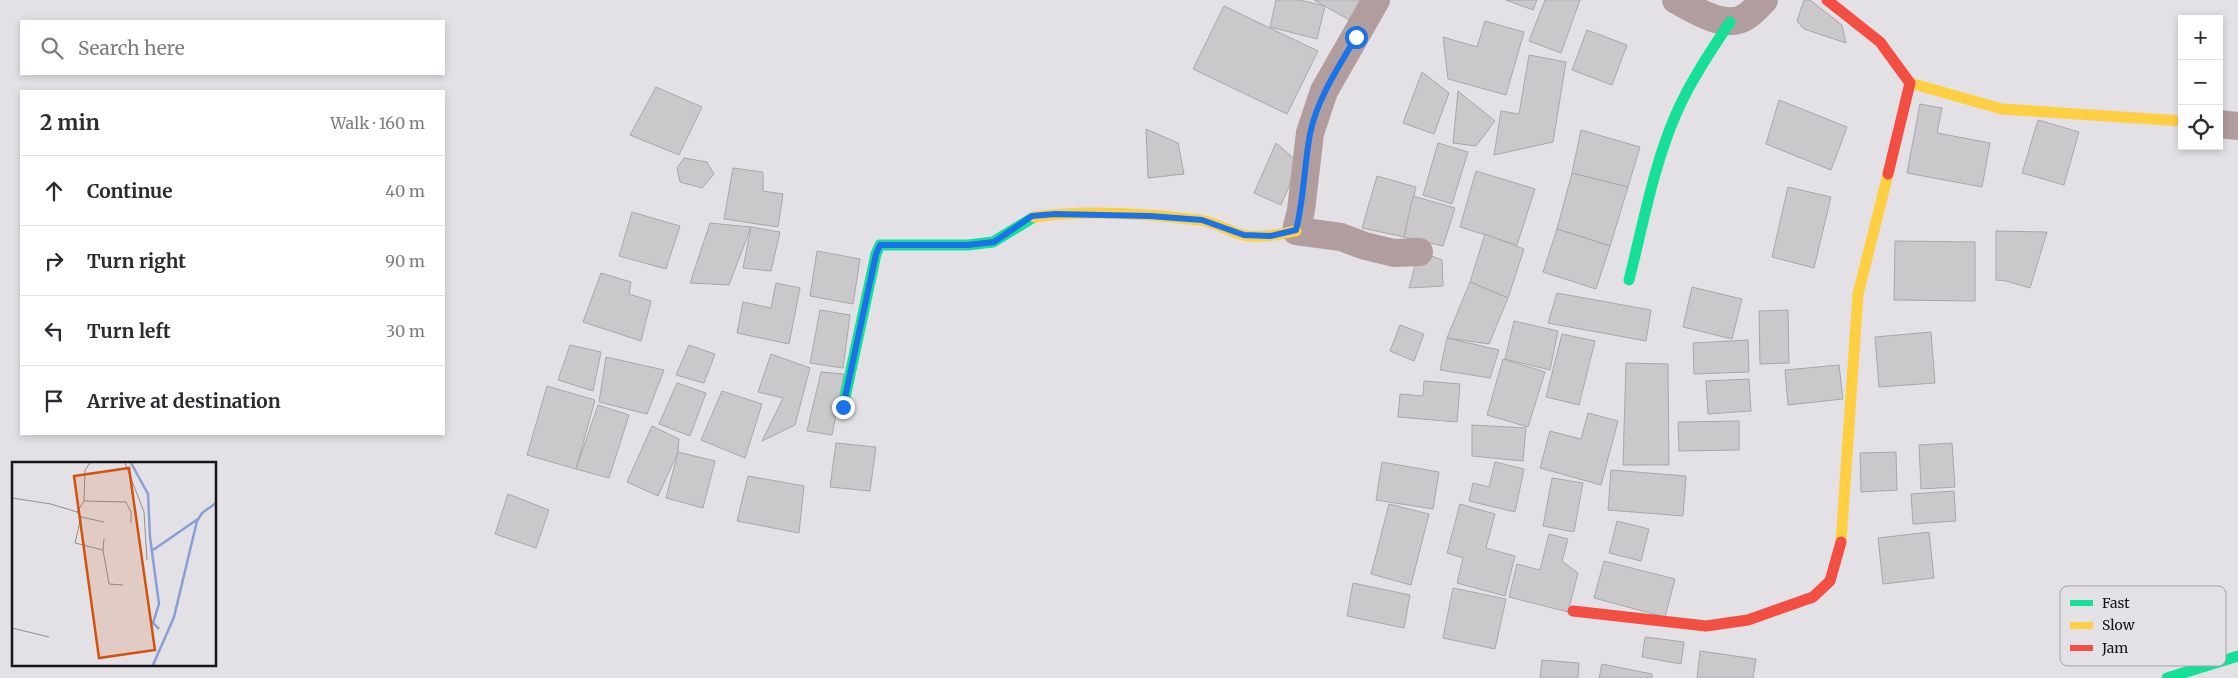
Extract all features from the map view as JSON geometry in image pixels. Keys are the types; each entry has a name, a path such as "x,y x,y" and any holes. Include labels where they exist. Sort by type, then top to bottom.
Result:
{"street":[{"path":"1296,230 1301,210 1310,133 1324,91 1376,0"},
{"path":"1676,0 1713,18 1730,22 1746,17 1764,0"},
{"path":"1827,0 1880,42 1910,83 2002,109 2178,121"},
{"path":"1629,280 1656,171 1676,115 1702,64 1730,22"},
{"path":"1573,611 1706,626 1748,620 1813,597 1830,581 1842,537 1858,294 1910,83"},
{"path":"2223,124 2238,126"},
{"path":"843,407 876,254 880,245 968,245 994,242 1032,216 1055,214 1150,216 1202,220 1244,235 1270,236 1296,230 1341,237 1365,246 1394,252 1419,252"},
{"path":"2226,660 2238,656"},
{"path":"2167,678 2206,666"}],"building":[{"path":"1276,0 1300,0 1325,6 1317,39 1270,27"},
{"path":"1314,0 1362,0 1351,21"},
{"path":"1506,0 1537,0 1533,10"},
{"path":"1545,0 1580,0 1561,53 1529,41"},
{"path":"1804,0 1810,0 1842,25 1846,43 1804,29 1797,21"},
{"path":"1224,6 1318,51 1287,114 1193,69"},
{"path":"1485,21 1524,32 1506,95 1448,79 1443,37 1477,47"},
{"path":"1587,30 1627,45 1612,85 1572,70"},
{"path":"1529,55 1566,62 1553,142 1494,155 1501,111 1519,114"},
{"path":"1422,72 1449,93 1434,134 1403,123"},
{"path":"656,87 702,107 679,155 630,135"},
{"path":"1458,91 1495,121 1476,146 1453,143"},
{"path":"1779,100 1847,127 1831,170 1766,144"},
{"path":"1920,104 1942,108 1937,133 1990,143 1982,187 1907,173"},
{"path":"2038,120 2079,132 2064,185 2022,173"},
{"path":"1146,129 1178,143 1184,174 1148,178"},
{"path":"1581,130 1640,147 1628,187 1572,173"},
{"path":"1276,143 1299,163 1281,205 1254,193"},
{"path":"1438,143 1468,152 1452,204 1423,195"},
{"path":"684,158 707,162 714,174 702,188 680,182 677,168"},
{"path":"733,168 763,172 763,191 783,194 778,227 724,219"},
{"path":"1476,171 1535,189 1517,245 1460,227"},
{"path":"1572,173 1628,187 1610,246 1557,229"},
{"path":"1377,176 1416,187 1404,237 1362,228"},
{"path":"1788,187 1831,197 1814,268 1772,257"},
{"path":"1413,196 1455,208 1443,246 1404,237"},
{"path":"632,212 680,226 666,269 619,256"},
{"path":"710,223 751,227 729,285 690,283"},
{"path":"751,227 780,232 771,271 743,268"},
{"path":"1557,229 1610,246 1596,289 1543,272"},
{"path":"1996,231 2047,232 2030,288 1996,280"},
{"path":"1485,234 1524,249 1508,298 1470,282"},
{"path":"1895,241 1975,242 1975,301 1894,300"},
{"path":"817,251 860,259 853,304 810,296"},
{"path":"1432,256 1442,260 1443,286 1409,288 1417,258"},
{"path":"601,273 631,282 629,294 651,301 641,341 583,322"},
{"path":"1470,282 1508,298 1489,344 1447,338"},
{"path":"776,283 800,288 789,344 737,333 743,302 771,308"},
{"path":"1692,287 1742,299 1732,339 1683,327"},
{"path":"1557,293 1651,310 1646,341 1548,323"},
{"path":"820,310 850,315 843,368 810,363"},
{"path":"1788,310 1789,363 1760,364 1759,311"},
{"path":"1514,321 1558,331 1550,370 1505,359"},
{"path":"1400,325 1424,334 1414,361 1390,351"},
{"path":"1931,332 1935,383 1879,387 1875,337"},
{"path":"1562,334 1595,341 1579,405 1546,397"},
{"path":"1447,338 1499,350 1490,378 1440,370"},
{"path":"1748,340 1749,372 1694,374 1693,343"},
{"path":"570,345 601,352 593,391 558,380"},
{"path":"689,345 715,354 704,383 676,375"},
{"path":"771,354 810,368 795,425 762,441 783,398 758,392"},
{"path":"606,357 664,370 647,414 599,402"},
{"path":"1503,359 1545,372 1528,427 1487,415"},
{"path":"1626,363 1668,364 1669,465 1623,465"},
{"path":"1839,365 1843,399 1788,405 1785,370"},
{"path":"821,372 844,374 832,435 807,431"},
{"path":"1749,379 1751,411 1708,414 1706,381"},
{"path":"1424,381 1460,384 1457,422 1398,417 1400,394 1423,396"},
{"path":"677,383 706,393 690,436 659,424"},
{"path":"547,386 595,400 576,469 527,455"},
{"path":"722,391 762,404 745,458 701,440"},
{"path":"598,405 629,415 609,478 576,469"},
{"path":"1588,413 1618,421 1601,485 1540,468 1550,431 1581,439"},
{"path":"1739,421 1739,450 1679,451 1678,422"},
{"path":"1472,425 1526,428 1523,461 1472,456"},
{"path":"652,426 679,439 678,452 658,496 627,482"},
{"path":"836,443 876,447 870,491 830,487"},
{"path":"1952,443 1955,487 1921,489 1919,445"},
{"path":"678,452 715,461 703,508 666,498"},
{"path":"1896,452 1897,490 1861,492 1860,453"},
{"path":"1382,462 1439,472 1433,509 1376,500"},
{"path":"1495,462 1524,469 1515,512 1469,501 1473,483 1489,487"},
{"path":"1611,470 1686,476 1683,516 1608,510"},
{"path":"748,476 804,486 799,533 737,521"},
{"path":"1552,478 1583,483 1574,532 1543,526"},
{"path":"1954,491 1956,521 1913,524 1911,494"},
{"path":"508,494 549,510 536,548 495,534"},
{"path":"1389,504 1429,514 1411,585 1371,574"},
{"path":"1460,504 1495,514 1486,548 1515,556 1505,596 1457,583 1463,558 1447,553"},
{"path":"1617,521 1649,529 1641,561 1609,553"},
{"path":"1929,532 1934,578 1883,584 1878,538"},
{"path":"1549,534 1568,539 1562,561 1578,573 1568,612 1509,597 1517,564 1540,570"},
{"path":"1604,561 1675,579 1665,617 1594,598"},
{"path":"1353,583 1410,595 1404,628 1347,616"},
{"path":"1453,588 1506,599 1495,649 1443,638"},
{"path":"1645,637 1684,642 1681,664 1642,657"},
{"path":"1700,651 1756,659 1753,678 1697,678"},
{"path":"1542,660 1579,663 1578,678 1540,678"},
{"path":"1602,664 1652,674 1652,678 1599,678"}],"traffic: fast":[{"path":"1629,280 1655,175 1668,134 1688,90 1730,22"},
{"path":"843,407 876,254 880,245 968,245 993,242 1034,217"},
{"path":"2226,660 2238,656"},
{"path":"2167,678 2206,666"}],"traffic: slow":[{"path":"1910,83 2002,109 2178,121"},
{"path":"1841,542 1858,294 1888,174"},
{"path":"1034,217 1095,213 1138,215 1205,221 1249,236 1270,236 1296,231"}],"traffic: jam":[{"path":"1827,0 1880,42 1910,83 1888,174"},
{"path":"1573,611 1706,626 1748,620 1813,597 1830,581 1841,542"}],"route":[{"path":"843,407 876,254 880,245 968,245 994,242 1032,216 1055,214 1150,216 1202,220 1244,235 1270,236 1296,230 1301,210 1310,133 1324,91 1356,37"}]}
